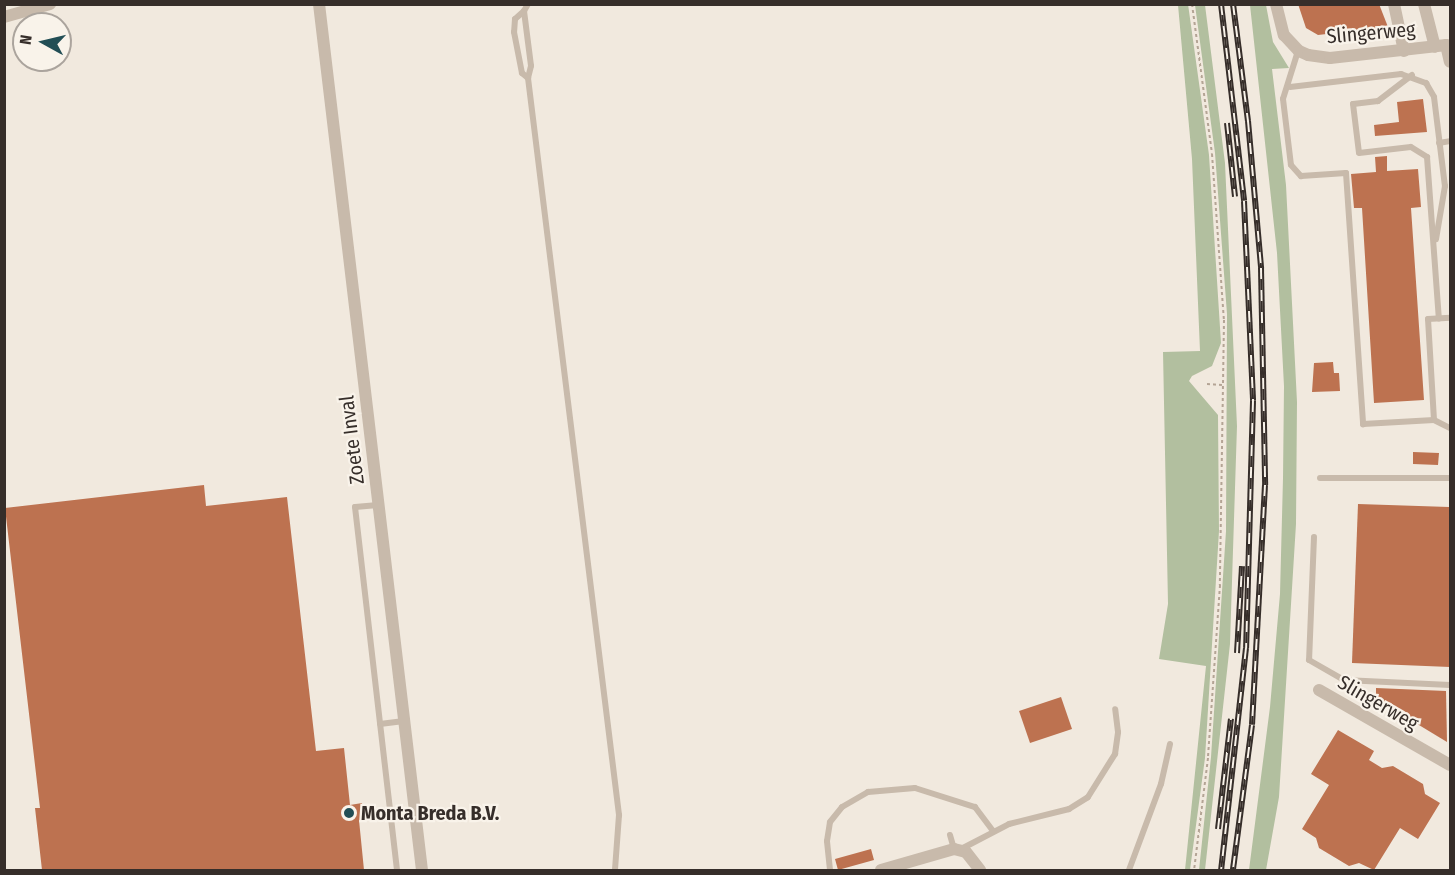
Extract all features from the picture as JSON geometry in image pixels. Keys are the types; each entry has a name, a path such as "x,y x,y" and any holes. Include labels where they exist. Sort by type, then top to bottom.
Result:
{"street":[{"path":"4,17 50,4"},
{"name":"Zoete Inval","path":"320,4 422,870"},
{"name":"Slingerweg","path":"1276,4 1284,35 1299,51 1330,58 1444,45"},
{"path":"1394,4 1404,51"},
{"path":"1424,4 1450,62"},
{"name":"Slingerweg","path":"1319,690 1450,765"},
{"path":"881,870 957,849 980,870"}],"lane":[{"path":"528,4 515,19 514,32 522,73 528,78"},
{"path":"524,11 531,66 528,78 619,814 615,870"},
{"path":"1299,51 1290,87 1283,103 1292,168 1305,176 1346,173 1363,424 1434,420 1450,428"},
{"path":"1290,87 1412,75 1422,79 1432,92 1445,186 1435,249"},
{"path":"1412,75 1378,100 1353,104 1359,153 1411,147 1423,152 1429,163 1439,319"},
{"path":"1440,143 1450,141"},
{"path":"1434,420 1428,319 1450,318"},
{"path":"1320,478 1450,478"},
{"path":"379,505 355,507 397,870"},
{"path":"1314,537 1309,660 1344,680 1450,685"},
{"path":"950,836 957,849 993,831 1027,818 1069,809 1088,797 1115,754 1118,732 1115,709"},
{"path":"380,724 404,722"},
{"path":"1129,870 1161,784 1170,744"},
{"path":"830,870 827,830 834,814 853,798 877,790 915,788 975,807 993,831"}],"path":[{"path":"1192,4 1217,205 1224,303 1222,384 1224,481 1220,585 1208,758 1194,870"},
{"path":"1207,384 1222,384"}],"green space":[{"path":"1188,4 1209,155 1221,343 1212,366 1192,376 1189,381 1218,415 1219,531 1205,758 1190,870 1185,870 1206,666 1159,659 1168,604 1163,352 1200,351 1192,159 1178,5"},
{"path":"1195,5 1205,5 1225,163 1237,426 1230,644 1205,870 1199,870 1211,757 1226,531 1227,314 1215,153"},
{"path":"1250,5 1266,5 1273,42 1289,68 1272,69 1286,185 1297,402 1296,524 1279,797 1266,870 1249,870 1270,707 1280,594 1283,478 1284,386 1277,253"}],"building":[{"path":"1298,4 1379,4 1388,27 1318,35 1306,28"},
{"path":"1423,99 1427,132 1375,136 1374,125 1399,122 1397,102"},
{"path":"1387,156 1387,171 1418,169 1421,207 1411,208 1424,400 1374,403 1362,208 1354,208 1351,174 1376,172 1375,157"},
{"path":"1333,362 1334,373 1339,373 1340,391 1312,392 1314,363"},
{"path":"1413,452 1439,453 1438,465 1413,464"},
{"path":"204,485 206,506 287,497 316,751 344,748 350,805 362,803 364,820 359,820 364,870 42,870 35,808 40,808 5,508"},
{"path":"1358,504 1449,507 1450,667 1352,663"},
{"path":"1376,688 1446,691 1447,742 1376,699"},
{"path":"1061,697 1072,729 1030,743 1019,711"},
{"path":"1338,730 1374,751 1369,760 1382,768 1393,766 1423,784 1425,794 1440,803 1418,839 1400,828 1374,870 1359,863 1349,866 1319,848 1316,838 1302,829 1329,785 1311,774"},
{"path":"871,849 874,860 838,870 835,859"}],"railway":[{"path":"1221,4 1244,201 1253,401 1246,648 1221,870"},
{"path":"1233,4 1248,121 1261,268 1265,485 1252,725 1233,870"},
{"path":"1227,123 1235,197"},
{"path":"1237,653 1242,566"},
{"path":"1218,829 1231,719"}],"place":[{"name":"Monta Breda B.V.","path":"349,813"}]}
